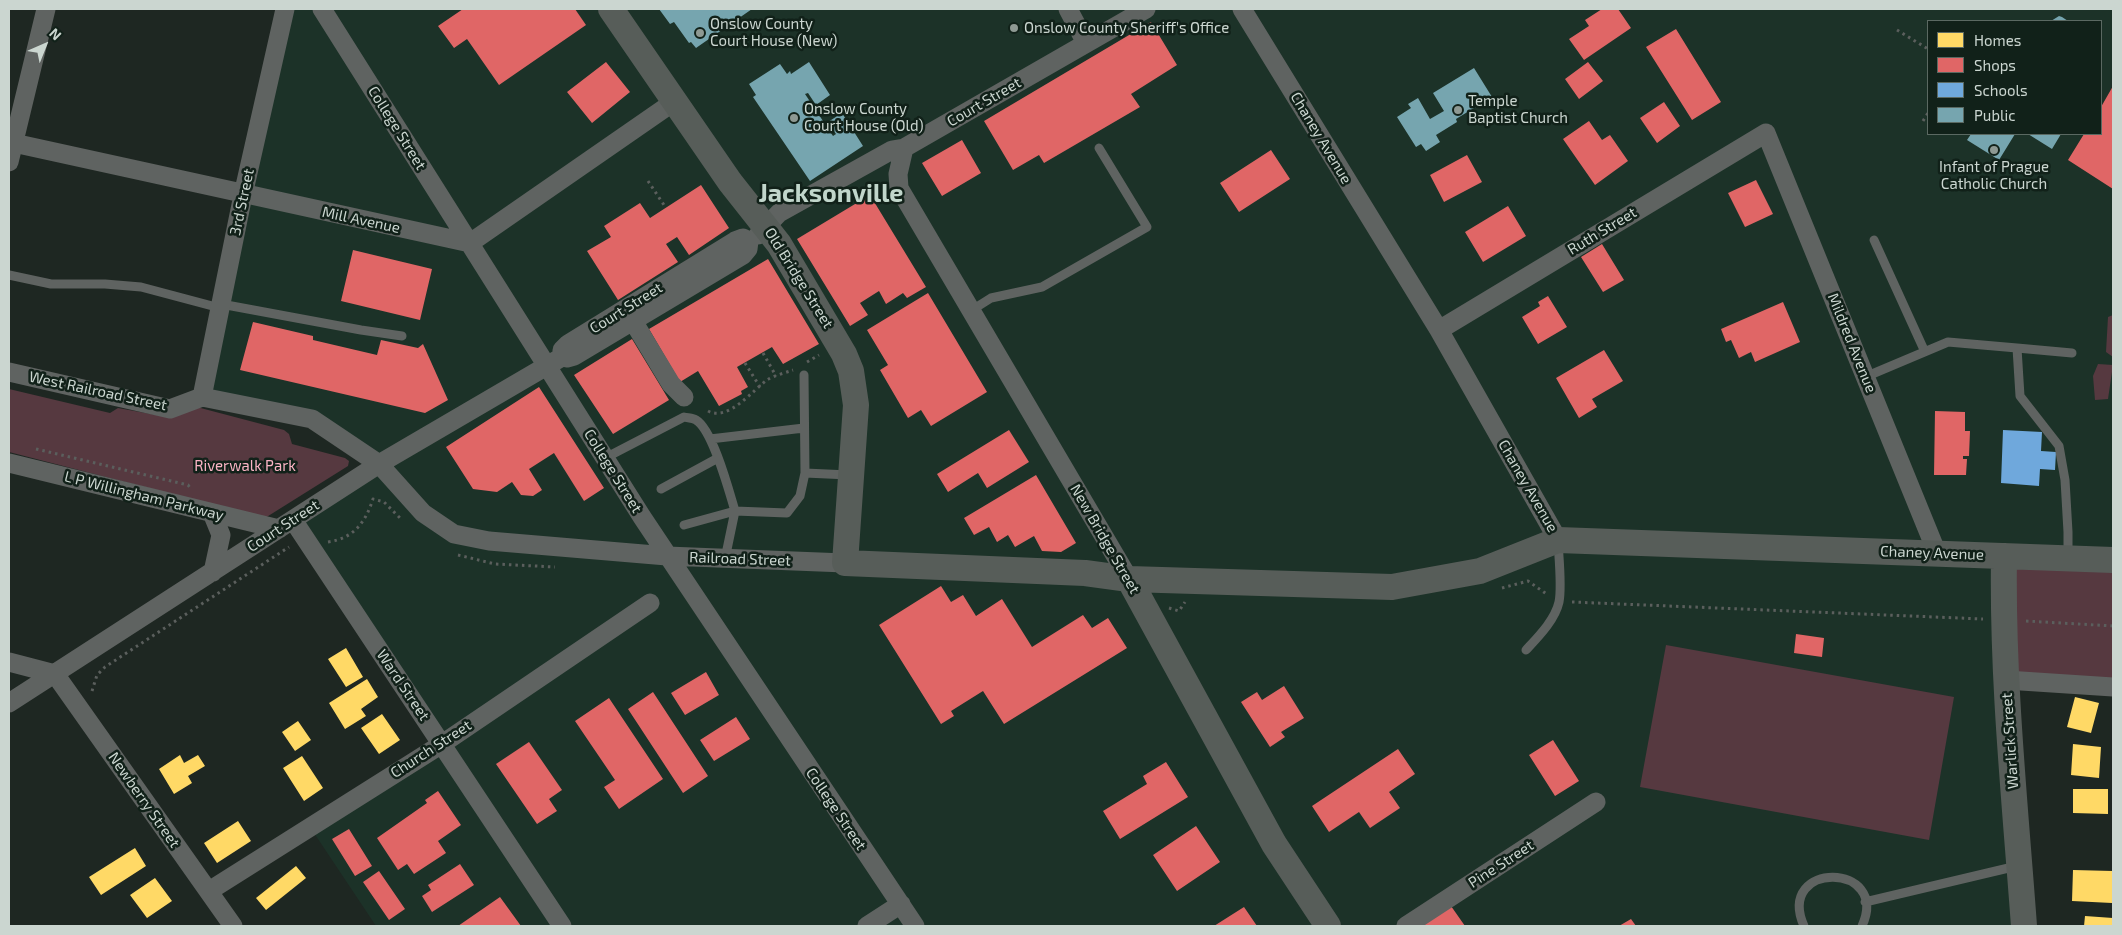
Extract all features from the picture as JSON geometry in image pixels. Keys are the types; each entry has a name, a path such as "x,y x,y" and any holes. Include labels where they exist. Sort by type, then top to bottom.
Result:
{"main road":[{"name":"Old Bridge Street","path":"611,9 730,182 758,234 834,335 851,371 856,405 845,563"},
{"name":"Railroad Street","path":"845,563 1084,573 1129,579 1392,587 1480,571 1558,540"},
{"name":"Chaney Avenue","path":"1558,540 2113,560"},
{"name":"Warlick Street","path":"2004,556 2003,620 2006,680 2024,926"},
{"name":"New Bridge Street","path":"1129,579 1274,844 1328,926"}],"street":[{"path":"10,149 46,9"},
{"name":"3rd Street","path":"202,397 243,195 285,9"},
{"name":"College Street","path":"322,9 470,243 554,361 605,458 668,556 914,926"},
{"path":"1068,9 1086,42"},
{"name":"Court Street","path":"9,703 379,464 554,361 565,347 621,322 711,265 738,240 758,234 779,213 892,150 904,148 1146,9"},
{"name":"Chaney Avenue","path":"1242,9 1439,330 1558,540"},
{"path":"470,243 675,101"},
{"name":"Ruth Street","path":"1439,330 1766,133"},
{"name":"Mildred Avenue","path":"1766,133 1937,553"},
{"name":"New Bridge Street","path":"904,148 898,174 900,188 1129,579"},
{"name":"Mill Avenue","path":"10,149 243,195 470,243"},
{"path":"621,322 671,384 684,397"},
{"name":"West Railroad Street","path":"9,372 170,409 202,397"},
{"path":"202,397 312,418 379,464"},
{"name":"L P Willingham Parkway","path":"9,463 212,513 286,525"},
{"name":"Railroad Street","path":"379,464 423,513 454,534 489,541 668,556 845,563"},
{"path":"212,513 221,536 213,572"},
{"name":"Ward Street","path":"286,525 442,744 562,926"},
{"name":"Church Street","path":"209,891 442,744 650,603"},
{"path":"9,662 55,674"},
{"name":"Newberry Street","path":"55,674 233,926"},
{"path":"2006,680 2113,687"},
{"name":"Pine Street","path":"1406,926 1596,802"},
{"path":"867,926 900,904"}],"lane":[{"path":"972,310 991,298 1042,287 1147,227 1099,148"},
{"path":"1874,240 1925,352"},
{"path":"9,275 51,284 105,284 141,288 220,306 402,336"},
{"path":"1865,377 1948,342 2072,353"},
{"path":"2017,348 2020,396 2059,446 2065,480 2068,559"},
{"path":"684,525 735,511 787,513 800,496 805,473 804,375"},
{"path":"605,458 684,417 697,420 710,438 735,511 725,559"},
{"path":"710,438 804,428"},
{"path":"661,489 718,458"},
{"path":"805,473 852,476"},
{"path":"1526,650 1540,636 1552,618 1559,602 1558,540"},
{"path":"1865,902 2019,866"},
{"path":"1804,926 1800,917 1802,896 1816,880 1827,876 1837,876 1848,880 1863,895 1866,916 1862,926"}],"path":[{"path":"1897,30 1927,49"},
{"path":"1923,121 1927,115"},
{"path":"648,181 664,205"},
{"path":"684,397 712,413 720,414 744,400 769,379 793,370 827,350"},
{"path":"763,352 776,376"},
{"path":"745,362 760,387"},
{"path":"376,500 378,494"},
{"path":"92,691 97,675 105,667 291,546"},
{"path":"1559,602 2113,626"}],"shaded area":[{"path":"285,9 2113,9 2113,560 2005,556 2024,926 376,926 310,827 441,743 293,520 379,464 312,419 202,397"}],"green space":[{"path":"2113,315 2113,357 2106,352 2108,317"},
{"path":"2098,364 2113,365 2108,399 2095,400 2093,376"},
{"name":"Riverwalk Park","path":"9,389 110,413 118,408 162,416 193,406 284,430 289,434 292,444 345,458 349,461 348,466 265,518 9,452"},
{"path":"2004,556 2113,560 2113,687 2006,680"},
{"path":"1666,645 1954,697 1929,840 1640,787"}],"building: Homes":[{"path":"346,648 363,677 346,687 328,659"},
{"path":"367,679 378,697 361,709 366,716 345,729 329,703"},
{"path":"2075,697 2099,703 2091,733 2067,727"},
{"path":"382,714 400,740 379,754 361,728"},
{"path":"298,721 311,740 295,751 282,732"},
{"path":"2073,744 2101,747 2099,778 2071,775"},
{"path":"180,755 184,763 198,755 205,766 188,776 192,783 174,794 159,769"},
{"path":"302,756 323,788 304,801 283,768"},
{"path":"2073,789 2108,789 2108,814 2073,813"},
{"path":"238,821 251,841 217,863 204,843"},
{"path":"135,848 146,866 101,895 89,877"},
{"path":"296,866 306,878 266,910 256,898"},
{"path":"2073,870 2113,871 2112,903 2072,901"},
{"path":"155,878 172,901 147,918 130,895"},
{"path":"2085,916 2113,918 2113,926 2084,926"}],"building: Shops":[{"path":"463,9 575,9 586,25 499,85 467,39 454,48 438,26"},
{"path":"1602,9 1618,9 1631,28 1584,60 1569,39 1589,26 1585,20"},
{"path":"1151,22 1177,65 1131,94 1140,107 1044,163 1039,155 1013,170 984,121"},
{"path":"1676,29 1721,102 1692,120 1646,47"},
{"path":"606,62 630,92 592,123 567,92"},
{"path":"1588,62 1603,81 1579,99 1565,79"},
{"path":"2113,86 2113,189 2068,160 2083,135 2102,135 2102,105"},
{"path":"1664,102 1680,126 1657,143 1640,118"},
{"path":"1589,121 1602,140 1610,135 1628,161 1595,185 1563,139"},
{"path":"962,140 981,173 942,196 922,163"},
{"path":"1271,150 1290,179 1239,212 1220,183"},
{"path":"1467,155 1482,182 1444,202 1430,175"},
{"path":"1756,180 1773,214 1745,227 1728,193"},
{"path":"701,185 729,228 689,255 677,237 666,244 678,262 618,300 587,251 611,237 604,226 640,203 650,218"},
{"path":"870,195 926,287 907,298 903,293 886,304 879,291 860,303 868,315 850,326 797,239"},
{"path":"1508,206 1526,236 1483,262 1465,232"},
{"path":"1602,244 1624,280 1603,292 1581,257"},
{"path":"353,250 432,269 420,320 341,301"},
{"path":"768,259 819,344 783,364 772,347 737,367 748,387 741,391 742,394 719,406 698,371 680,382 649,329"},
{"path":"928,293 987,392 931,426 921,410 908,418 880,370 888,365 867,330"},
{"path":"1548,296 1567,327 1538,344 1522,317 1540,306 1538,302"},
{"path":"1783,302 1800,342 1755,362 1751,352 1739,358 1731,340 1726,342 1721,329"},
{"path":"253,322 313,336 313,340 377,355 381,340 418,348 423,344 448,400 425,413 240,370"},
{"path":"632,339 669,400 613,434 574,375"},
{"path":"1604,350 1623,381 1592,399 1597,407 1579,418 1556,378"},
{"path":"539,387 604,488 584,501 554,453 529,469 542,490 533,496 521,495 512,482 497,492 473,489 446,447"},
{"path":"1935,411 1965,412 1965,431 1970,431 1969,456 1963,456 1963,459 1967,459 1966,475 1934,475"},
{"path":"1009,430 1029,462 987,488 978,473 948,492 937,474"},
{"path":"1036,475 1076,543 1061,552 1042,551 1034,536 1015,547 1008,535 997,542 989,527 974,535 964,518"},
{"path":"941,586 951,602 963,595 976,616 1002,599 1032,647 1083,615 1092,628 1108,618 1127,648 1004,724 983,691 951,711 954,716 941,724 879,625"},
{"path":"1796,634 1824,638 1822,657 1794,653"},
{"path":"706,672 719,695 685,715 671,693"},
{"path":"1284,686 1304,718 1281,732 1285,737 1270,747 1241,702 1257,692 1262,700"},
{"path":"653,692 708,776 683,793 628,709"},
{"path":"609,698 663,779 619,809 604,787 615,780 575,721"},
{"path":"736,717 750,739 714,761 700,740"},
{"path":"1553,740 1579,781 1555,796 1529,755"},
{"path":"529,742 562,790 549,799 557,811 537,824 496,764"},
{"path":"1398,749 1415,774 1389,792 1400,808 1370,828 1359,812 1329,832 1312,806"},
{"path":"1166,762 1188,797 1120,839 1103,811 1147,784 1143,776"},
{"path":"438,791 461,825 438,841 446,853 414,874 407,864 398,870 377,838 427,803 425,800"},
{"path":"1196,826 1220,862 1177,891 1153,855"},
{"path":"349,829 372,866 355,876 332,839"},
{"path":"460,864 474,885 432,912 422,896 431,890 428,885"},
{"path":"379,871 405,909 389,920 363,882"},
{"path":"500,897 521,926 458,926"},
{"path":"1451,906 1465,926 1421,926"},
{"path":"1244,907 1257,926 1214,926"},
{"path":"1631,919 1636,926 1619,926"}],"building: Schools":[{"path":"2003,430 2042,432 2041,451 2056,452 2055,470 2040,469 2039,486 2001,483"}],"building: Public":[{"name":"Onslow County Court House (New)","path":"659,9 752,9 696,48 691,42 689,43 674,22 670,24"},
{"path":"2059,16 2066,20 2053,20"},
{"name":"Onslow County Court House (Old)","path":"809,62 830,95 816,105 808,93 805,94 833,136 836,134 828,122 842,113 863,146 810,181 753,97 756,95 749,84 780,64 787,74 790,71 791,74"},
{"name":"Temple Baptist Church","path":"1474,68 1492,97 1456,119 1457,122 1436,135 1440,142 1426,151 1421,144 1416,147 1397,117 1411,108 1408,104 1418,98 1430,119 1444,111 1433,93"},
{"name":"Infant of Prague Catholic Church","path":"1970,135 2014,135 1999,160 1967,140"},
{"name":"Infant of Prague Catholic Church","path":"2030,135 2060,135 2052,149"}],"place":[{"name":"Onslow County Sheriff's Office","path":"1014,28"},
{"name":"Onslow County Court House (New)","path":"700,33"},
{"name":"Temple Baptist Church","path":"1458,110"},
{"name":"Onslow County Court House (Old)","path":"794,118"},
{"name":"Infant of Prague Catholic Church","path":"1994,150"}],"district":[{"name":"Jacksonville","path":"831,194"}]}
